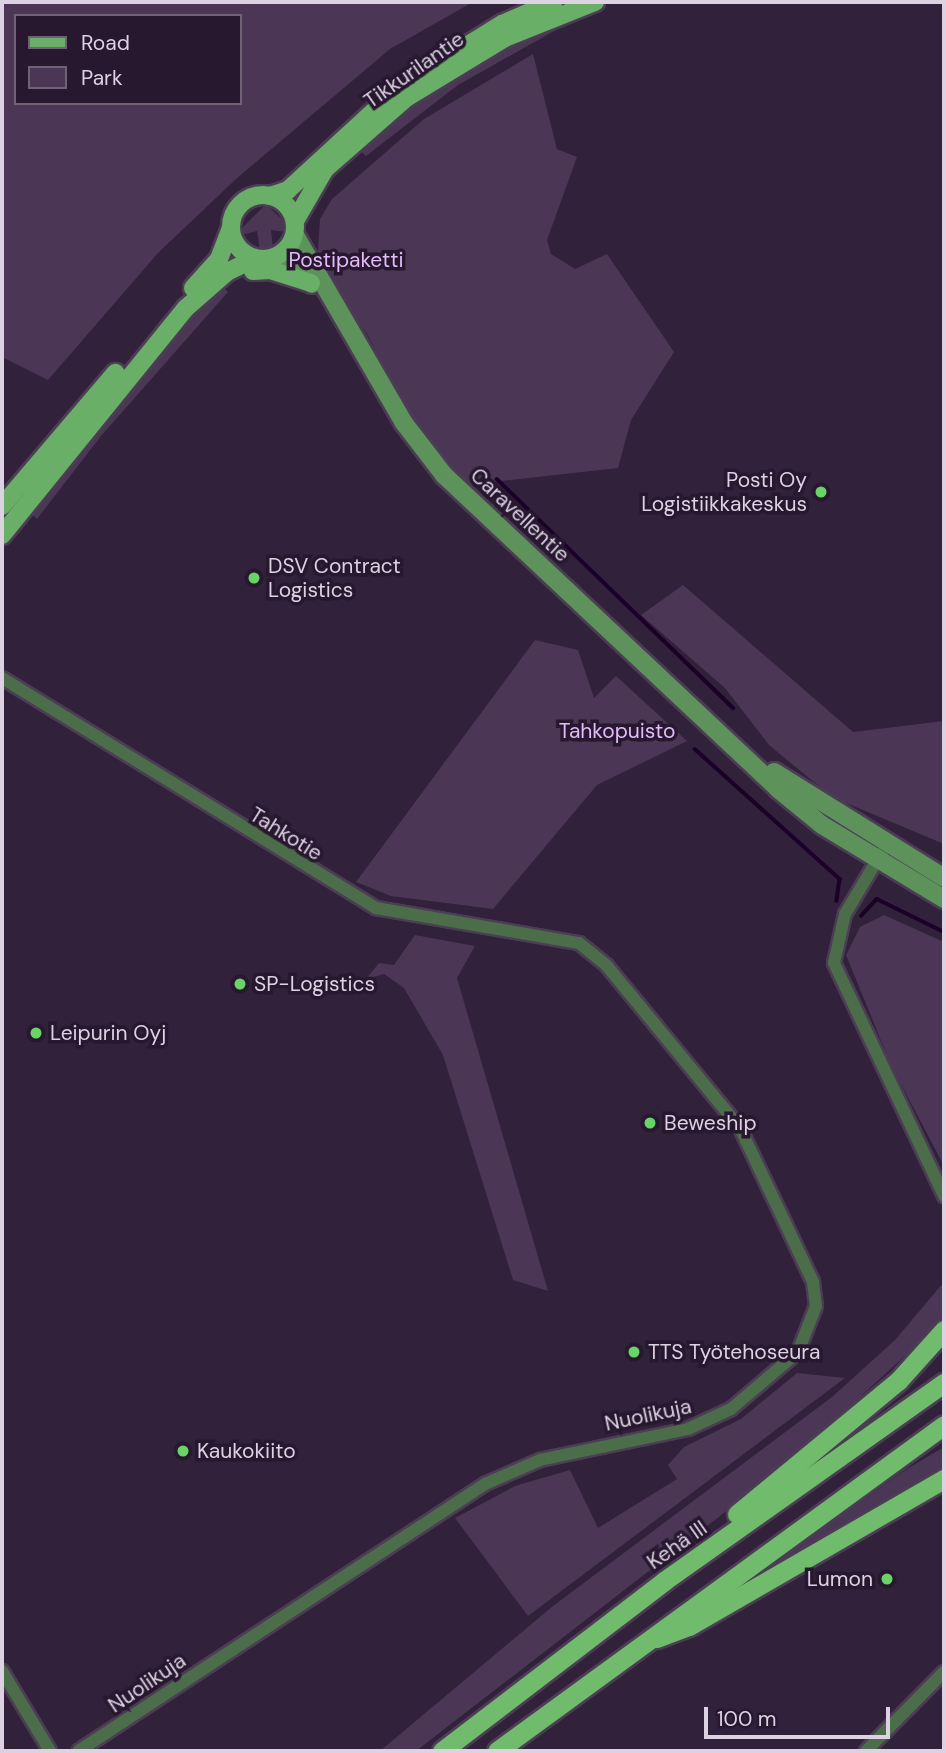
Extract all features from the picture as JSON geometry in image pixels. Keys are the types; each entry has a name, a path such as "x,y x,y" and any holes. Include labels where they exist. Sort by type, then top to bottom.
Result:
{"highway":[{"path":"664,1581 729,1520 898,1381 944,1330"},
{"name":"Kehä III","path":"442,1751 664,1581 944,1383"},
{"path":"497,1751 633,1647 944,1425"},
{"path":"633,1647 689,1626 944,1479"}],"main road":[{"name":"Tikkurilantie","path":"270,195 288,190 352,127 420,74 553,2"},
{"name":"Tikkurilantie","path":"295,228 326,169 406,98 505,38 595,2"},
{"path":"2,506 219,259 240,204 270,195 286,204 295,228 263,259 215,281 137,363 2,535"},
{"name":"Caravellentie","path":"295,228 404,423 444,475 778,789 882,853 944,899"},
{"path":"230,230 237,248 263,259"},
{"name":"Caravellentie","path":"263,259 311,283 345,316"},
{"path":"215,281 270,270 311,283"},
{"name":"Caravellentie","path":"882,853 944,878"}],"street":[{"name":"Tahkotie","path":"2,678 376,908 579,943"},
{"path":"882,853 845,914 834,963 944,1196"},
{"name":"Nuolikuja","path":"79,1751 485,1485 566,1452 709,1420 731,1409 804,1344 816,1306 813,1282 740,1128 607,966 579,943"},
{"path":"2,1671 50,1751"},
{"path":"866,1751 944,1672"}],"green space":[{"path":"2,2 473,2 390,49 236,179 158,253 48,380 2,357"},
{"path":"579,17 458,85 366,156 360,151 377,128 432,87 503,45"},
{"name":"Postipaketti","path":"533,54 557,149 577,157 547,240 551,254 575,269 607,254 674,352 631,420 618,468 466,485 406,409 367,334 317,264 320,219 332,199 424,119"},
{"path":"266,204 285,222 286,232 271,230 273,249 260,251 257,231 241,235 240,230"},
{"path":"220,284 228,292 101,436 37,519 27,511 159,346"},
{"path":"683,585 853,732 944,721 944,844 832,797 769,745 725,688 641,615"},
{"name":"Tahkopuisto","path":"535,640 578,650 594,698 616,676 687,741 597,785 493,909 391,896 356,882"},
{"path":"884,915 944,942 944,1166 891,1065 846,955 860,927"},
{"path":"415,935 475,946 457,978 548,1291 513,1280 443,1055 404,988 384,974 366,979 379,963 394,965"},
{"path":"944,1282 944,1317 932,1331 786,1465 416,1751 380,1751 553,1606 832,1397 895,1340"},
{"path":"797,1373 845,1378 528,1616 455,1518 515,1486 570,1470 598,1528 677,1479 668,1465 684,1447 741,1419"},
{"path":"944,1447 944,1468 754,1578 905,1470"}],"waterway":[{"path":"497,479 733,708"},
{"path":"695,749 840,879 837,901"},
{"path":"861,916 877,899 944,932"}],"place":[{"name":"Posti Oy Logistiikkakeskus","path":"821,492"},
{"name":"DSV Contract Logistics","path":"254,578"},
{"name":"SP-Logistics","path":"240,984"},
{"name":"Leipurin Oyj","path":"36,1033"},
{"name":"Beweship","path":"650,1123"},
{"name":"TTS Työtehoseura","path":"634,1352"},
{"name":"Kaukokiito","path":"183,1451"},
{"name":"Lumon","path":"887,1579"}]}
